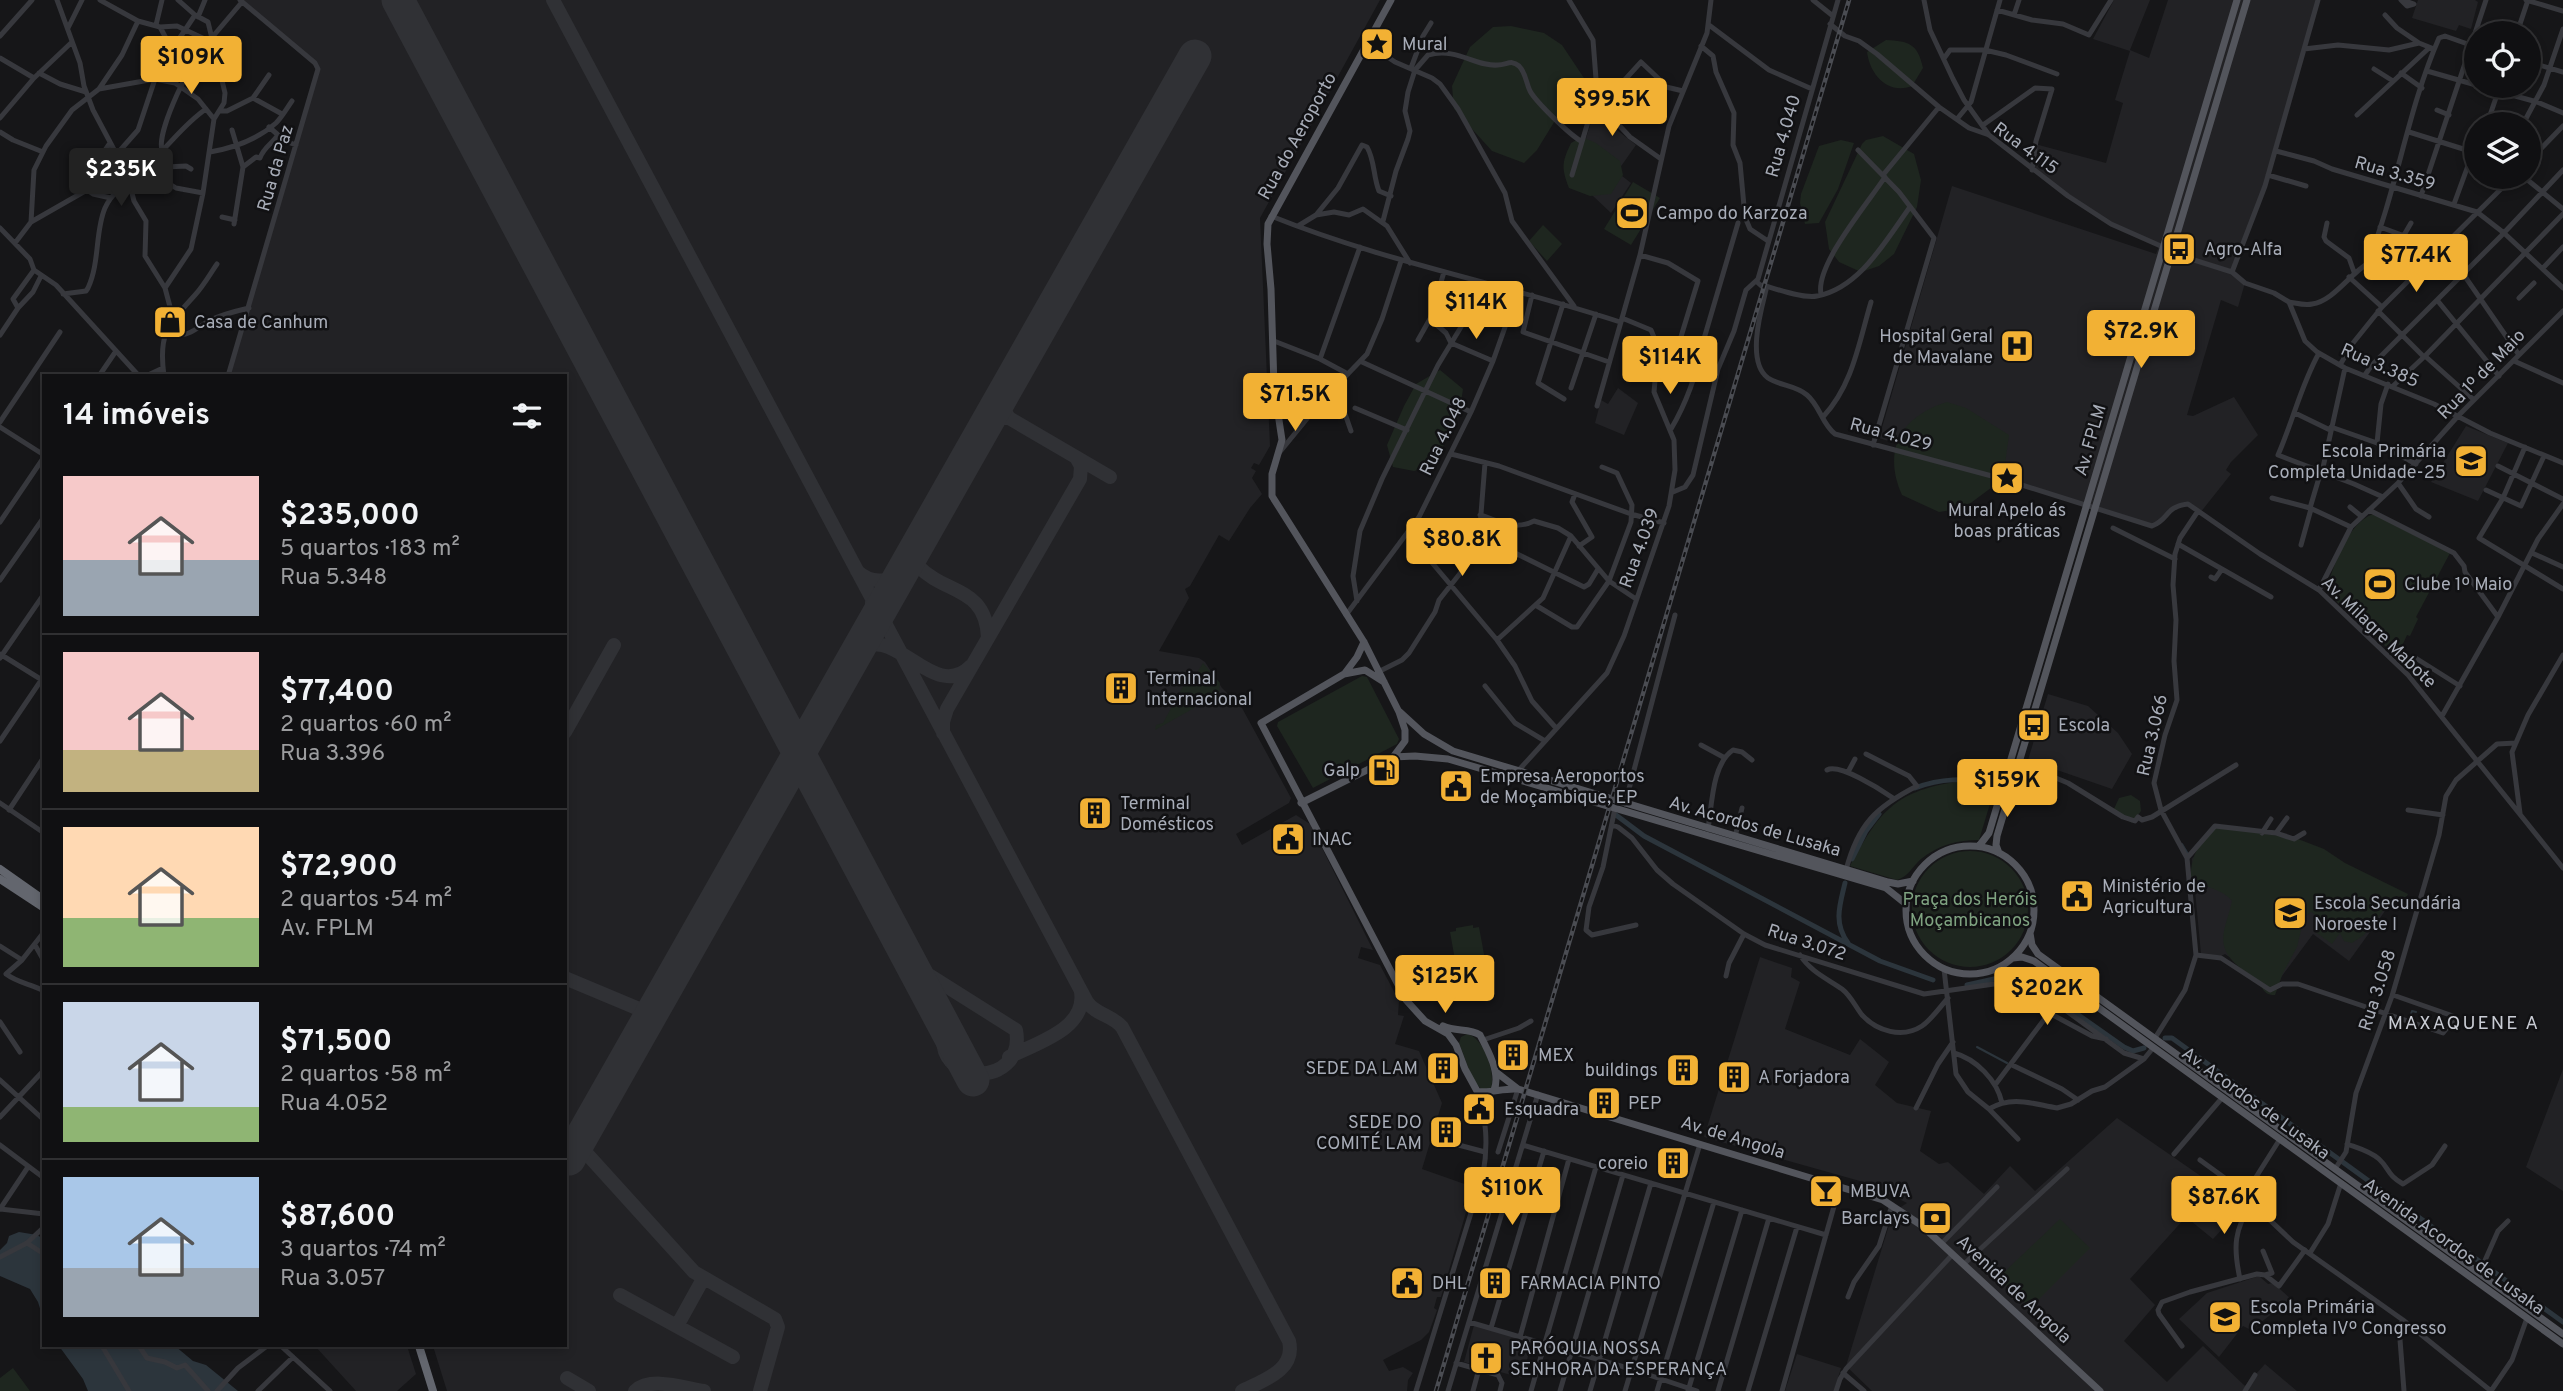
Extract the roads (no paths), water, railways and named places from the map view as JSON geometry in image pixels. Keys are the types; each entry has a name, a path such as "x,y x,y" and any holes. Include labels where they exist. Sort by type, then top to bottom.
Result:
{"highway":[{"path":"0,869 42,899"},
{"path":"0,879 42,907"},
{"path":"417,1347 430,1391"}],"main road":[{"name":"Rua do Aeroporto","path":"1391,0 1271,216 1267,244 1274,387 1282,440 1272,474 1272,496 1380,671 1405,730 1405,741 1393,757"},
{"path":"2236,1 2246,2"},
{"name":"Av. FPLM","path":"2092,510 2093,485 2236,1"},
{"name":"Av. FPLM","path":"1979,846 1989,833 2092,510 2246,2"},
{"path":"2172,218 2181,220"},
{"path":"1999,853 1997,835 2092,510"},
{"path":"1345,674 1364,642"},
{"path":"1385,683 1365,670 1345,674 1261,723 1406,1000 1419,1016 1450,1036 1477,1091 1484,1093 1518,1088"},
{"name":"Av. Acordos de Lusaka","path":"1399,712 1440,745 1517,772 1888,882 1898,884 1913,881"},
{"path":"1301,803 1393,757"},
{"name":"Av. Acordos de Lusaka","path":"1393,757 1448,759 1886,888 1906,904"},
{"path":"2013,958 2030,933 2034,918 2031,888 2013,862 1999,853 1979,846 1966,846 1940,853 1920,870 1913,881 1906,904 1909,931 1923,954 1944,969 1958,974 1987,972 2013,958 2022,957 2068,980"},
{"path":"2030,933 2032,945 2039,954 2068,980"},
{"name":"Av. Acordos de Lusaka","path":"2068,980 2155,1038 2335,1166"},
{"name":"Av. Acordos de Lusaka","path":"2068,980 2153,1048 2280,1139 2335,1166"},
{"path":"1419,1016 1451,1029 1475,1032 1483,1040 1496,1072 1497,1081 1492,1091"},
{"path":"1456,1045 1458,1036 1465,1031"},
{"path":"1496,1072 1518,1088 1534,1093"},
{"name":"Av. de Angola","path":"1534,1093 1840,1185 1892,1205 1905,1213"},
{"name":"Avenida Acordos de Lusaka","path":"2335,1166 2341,1184 2563,1344"},
{"name":"Avenida Acordos de Lusaka","path":"2335,1166 2563,1334"},
{"name":"Avenida de Angola","path":"1905,1213 1964,1264 2100,1391"}],"street":[{"path":"0,36 32,0"},
{"path":"57,0 80,63 88,95 134,201 146,221 146,259 165,288 173,318"},
{"path":"68,28 82,0"},
{"path":"100,0 138,21 158,26 177,26 211,39"},
{"path":"162,0 158,26 167,42 165,62 178,85"},
{"path":"165,288 191,249 215,119 224,103 225,93 208,22 196,16 178,0"},
{"path":"165,62 205,0"},
{"path":"1569,0 1593,40 1597,92 1601,106 1630,137 1661,159"},
{"path":"1597,406 1640,255 1669,126 1709,25 1711,0"},
{"path":"1814,0 1833,16"},
{"name":"Rua 4.040","path":"1673,492 1685,487 1693,475 1717,369 1734,331 1746,290 1757,282 1838,0"},
{"path":"1924,0 1930,30 1945,57 1953,79 1968,107 1989,135"},
{"path":"1956,119 1968,107 2000,0"},
{"path":"2014,15 2019,0"},
{"path":"1997,10 2063,24 2089,35 2111,0"},
{"path":"2232,272 2276,151 2318,0"},
{"path":"2481,21 2486,0"},
{"path":"2521,21 2528,0 2563,11"},
{"path":"162,150 165,126 178,85 197,54 241,1"},
{"name":"Rua da Paz","path":"229,374 318,66 241,1"},
{"path":"2385,15 2398,28 2432,49"},
{"path":"99,89 122,55 138,21"},
{"path":"1383,221 1410,131 1405,111 1413,69 1423,36 1431,23"},
{"name":"Rua 4.115","path":"1830,24 1877,54 1939,107 1969,128 1989,135 2032,170 2112,224 2163,247"},
{"path":"1709,25 1769,70 1812,89"},
{"path":"2530,112 2550,68 2563,29"},
{"path":"2357,115 2401,73 2432,49 2442,36 2464,43"},
{"path":"0,118 34,78 72,42"},
{"path":"1367,43 1395,62 1436,80 1458,109 1505,193 1512,221 1574,306"},
{"path":"2304,49 2338,45 2389,50 2419,43"},
{"path":"1701,46 1714,58 1716,72 1734,113 1733,145 1740,163 1748,225 1768,241"},
{"path":"2172,253 2232,272 2245,283 2274,293 2289,302 2309,305 2321,301 2367,264 2393,187 2432,49"},
{"path":"1945,57 1950,50 1986,50 2057,74"},
{"path":"1413,69 1428,55 1443,52 1499,65 1511,62 1521,68 1536,99 1570,134 1581,141"},
{"path":"1,60 34,78"},
{"path":"1601,106 1641,62 1660,80 1662,86 1683,92"},
{"path":"2541,65 2563,72"},
{"path":"2374,69 2393,81"},
{"path":"2421,195 2464,70"},
{"path":"2427,71 2464,81"},
{"path":"39,73 88,95"},
{"path":"2401,73 2422,88"},
{"path":"219,111 227,111 253,98 269,75"},
{"path":"116,155 138,130 155,79"},
{"path":"31,222 32,176 43,152 72,110 88,95 99,89 155,79 178,85 194,96 215,119"},
{"path":"1983,125 2035,88 2052,89 2036,141 2032,170"},
{"path":"1572,174 1597,92"},
{"path":"253,98 282,114"},
{"path":"2525,98 2563,113"},
{"path":"210,152 237,145 269,127 292,101"},
{"path":"1821,295 1822,276 1840,242 1884,176 1939,107"},
{"path":"63,294 86,290 90,284 104,211 111,198 162,150 181,128 206,109"},
{"path":"2437,110 2449,115"},
{"path":"2541,148 2563,125"},
{"path":"269,127 285,141 296,145"},
{"path":"222,217 234,222 243,167 232,130"},
{"path":"0,132 43,152"},
{"path":"2409,132 2464,149"},
{"path":"243,167 256,156 260,158 265,147 273,143 278,135"},
{"path":"15,243 31,222 87,190 97,159 110,143"},
{"path":"1316,215 1338,188 1362,145 1367,147 1373,160 1379,191 1391,197"},
{"path":"1858,150 1884,176 1933,237 1873,445"},
{"name":"Rua 3.359","path":"2276,151 2477,212 2504,233 2563,288"},
{"path":"155,157 166,167 186,166 191,169"},
{"path":"140,170 157,176 176,188 203,193"},
{"path":"2365,375 2563,170"},
{"path":"2268,175 2306,186"},
{"path":"2454,204 2464,179"},
{"path":"2301,545 2321,471 2343,366 2380,309 2501,189"},
{"path":"2538,189 2563,209"},
{"path":"87,190 111,198"},
{"path":"1757,282 1815,297 1840,287 1858,276 1910,207"},
{"path":"1297,226 1316,215 1334,212 1349,215 1361,209 1383,221 1397,238 1410,263"},
{"path":"2377,443 2381,404 2391,385 2425,357 2563,214"},
{"name":"Rua 4.039","path":"1271,216 1401,261 1574,306 1652,331 1658,346 1654,392 1671,429 1675,470 1673,492 1664,523 1618,652 1607,673 1517,772"},
{"path":"1671,429 1693,381 1738,223"},
{"path":"2327,223 2324,237 2326,241 2349,258 2354,272"},
{"path":"2404,235 2411,223"},
{"path":"2380,227 2442,247 2519,355"},
{"path":"1,232 30,259 34,271 55,285 137,374"},
{"path":"1320,359 1360,247"},
{"path":"2543,268 2563,247"},
{"path":"1640,255 1668,264 1698,281 1676,353"},
{"path":"1279,453 1319,404 1362,362 1382,319 1401,261"},
{"path":"164,374 161,351 166,332 173,318 197,293 217,264"},
{"path":"18,308 13,299 34,271"},
{"path":"1418,340 1431,317 1444,272"},
{"path":"0,335 18,308 33,292 41,276"},
{"path":"2349,277 2402,336 2474,400"},
{"name":"Rua 4.029","path":"1757,282 1766,290 1756,333 1762,372 1768,378 1803,392 1811,399 1826,425 1835,434 2003,480 2092,510"},
{"path":"2518,298 2534,283"},
{"name":"Rua 4.048","path":"1346,615 1419,517 1471,412 1521,292"},
{"path":"1532,295 1522,331 1609,362"},
{"path":"2437,300 2499,376"},
{"path":"1823,417 1837,400 1850,375 1871,302"},
{"name":"Rua 3.385","path":"2289,302 2302,337 2319,353 2563,463"},
{"path":"1563,303 1538,383 1564,399"},
{"path":"166,332 180,336 190,334 212,320 249,308"},
{"name":"Rua 1º de Maio","path":"2319,590 2351,527 2398,483 2458,416 2563,311"},
{"path":"1571,388 1596,314"},
{"path":"1431,317 1446,333 1451,343 1493,361"},
{"path":"1357,601 1353,576 1360,531 1382,479 1438,365 1461,327"},
{"path":"42,455 0,425 60,332"},
{"path":"1273,341 1320,359 1348,374"},
{"path":"100,374 116,351"},
{"path":"2319,353 2305,380 2278,456 2383,497"},
{"path":"2514,361 2563,383"},
{"path":"1362,362 1471,412"},
{"path":"1658,365 1693,381"},
{"path":"150,374 163,368"},
{"path":"1336,388 1351,431"},
{"path":"1355,408 1407,430"},
{"path":"2295,413 2377,443 2416,464"},
{"path":"2525,447 2503,498 2479,538 2563,589"},
{"path":"1451,454 1664,523"},
{"path":"2486,490 2521,506 2544,456"},
{"path":"0,523 42,459"},
{"path":"1380,671 1402,660 1409,653 1435,612 1439,600 1473,557 1477,548 1485,463"},
{"path":"2442,716 2538,539 2563,501 2498,466"},
{"path":"1537,606 1577,628 1609,581 1631,522 1632,505 1619,475 1602,467"},
{"path":"2398,483 2416,509 2428,517"},
{"path":"1575,494 1572,502 1592,537 1579,546"},
{"path":"2272,498 2310,508 2351,527"},
{"path":"2092,510 2152,526 2172,507 2188,505 2198,511"},
{"path":"2350,507 2361,516"},
{"path":"2368,510 2454,553 2498,617"},
{"name":"Rua 3.066","path":"2155,1038 2185,990 2196,955 2187,858 2161,810 2154,783 2165,735 2177,700 2175,559 2178,544 2198,511"},
{"name":"Av. Milagre Mabote","path":"2198,511 2260,554 2319,590 2408,675 2563,869"},
{"path":"1480,515 1510,526 1523,526 1536,521 1558,528 1571,536 1609,581 1636,599"},
{"path":"0,580 41,527"},
{"path":"2112,528 2175,559"},
{"path":"1407,533 1497,639 1515,666 1532,701 1556,729"},
{"path":"1497,639 1527,611 1537,606 1571,536"},
{"path":"2178,544 2271,597"},
{"path":"1503,547 1587,587 1598,569"},
{"path":"2532,553 2563,567"},
{"path":"2211,577 2215,579 2222,569"},
{"path":"42,597 1,656 42,678"},
{"path":"1625,804 1675,615"},
{"path":"2521,817 2512,752 2528,715 2563,655"},
{"path":"2414,657 2460,686"},
{"path":"0,741 42,680"},
{"path":"1485,686 1515,723 1545,741"},
{"name":"Rua 3.058","path":"2335,1166 2347,1144 2357,1093 2393,995 2450,787 2499,743 2516,743"},
{"path":"1701,745 1725,758"},
{"path":"1708,829 1718,771 1725,758 1733,750 1742,752 1752,760"},
{"path":"1846,870 1852,846 1866,823 1878,809 1893,798 1917,786 1909,776 1866,754"},
{"path":"1848,772 1855,759"},
{"path":"9,810 42,760"},
{"path":"2019,763 2068,783 2135,821 2138,817 2142,820 2152,817 2236,765"},
{"path":"1827,771 1837,768 1848,772 1893,798"},
{"path":"0,803 42,832"},
{"path":"1615,808 1603,867 1589,907 1586,930 1592,936 1636,925"},
{"path":"1735,837 1742,808"},
{"path":"2408,810 2443,815"},
{"path":"2276,833 2287,818"},
{"path":"2262,833 2271,819"},
{"name":"Rua 3.072","path":"1612,825 1632,838 1657,870 1673,884 1744,934 1765,945 1924,994 1948,995 2015,981 2024,982 2106,1039"},
{"path":"2187,858 2215,826 2276,833 2294,839 2304,832"},
{"path":"1727,976 1729,963 1744,934"},
{"path":"0,979 22,960 42,935"},
{"path":"35,945 42,957"},
{"path":"0,946 22,960"},
{"path":"2196,955 2221,958 2270,990 2282,984 2298,984 2443,1032 2456,1017 2393,995"},
{"path":"1800,956 1808,967 1843,990 1863,1015 1887,1032 1920,1027 1948,995"},
{"path":"1944,969 1954,1042 1954,1064 1961,1082 1968,1092 2018,1139"},
{"path":"6,974 42,990"},
{"path":"1997,985 2092,1036 2106,1039 2124,1053 2144,1059"},
{"path":"1995,1085 2049,1013"},
{"path":"2066,1022 2070,1014"},
{"path":"1483,1040 1531,1021"},
{"path":"0,1022 20,1052"},
{"path":"1916,1108 1938,1064 1954,1042"},
{"path":"1989,1109 2002,1103 2020,1100 2057,1108 2105,1087 2144,1059 2153,1048"},
{"path":"1954,1053 1973,1062 1995,1085 2002,1103"},
{"path":"2012,1065 2062,1088 2078,1100"},
{"path":"0,1117 42,1072"},
{"path":"0,1080 42,1118"},
{"path":"1498,1152 1518,1088"},
{"path":"1416,1391 1483,1174 1484,1115 1477,1091"},
{"path":"1484,1115 1492,1091"},
{"path":"1448,1391 1523,1146 1534,1093"},
{"path":"2174,1154 2222,1097"},
{"path":"1441,1123 1438,1133 1445,1140 1485,1152"},
{"path":"2248,1195 2251,1185 2280,1139"},
{"path":"1625,1391 1700,1144"},
{"path":"2347,1144 2372,1154 2381,1161 2390,1176 2403,1184 2432,1164 2445,1146"},
{"path":"0,1145 42,1177"},
{"path":"1523,1146 1826,1235"},
{"path":"1491,1328 1544,1151"},
{"path":"1520,1337 1569,1159"},
{"path":"2200,1160 2248,1195 2293,1242 2403,1320 2491,1391 2512,1360 2528,1318"},
{"path":"28,1167 0,1209 42,1214"},
{"path":"1531,1391 1596,1167"},
{"path":"1964,1264 2067,1169"},
{"path":"1560,1391 1623,1175"},
{"path":"1590,1391 1651,1183"},
{"path":"2265,1275 2279,1286 2328,1224 2341,1184"},
{"path":"1782,1391 1840,1185"},
{"path":"1942,1244 1997,1187"},
{"path":"1657,1391 1714,1202"},
{"path":"2240,1279 2237,1266 2238,1226 2252,1202"},
{"path":"1849,1297 1854,1282 1879,1246 1892,1205"},
{"path":"1688,1390 1742,1210"},
{"path":"1718,1391 1769,1218"},
{"path":"2479,1274 2498,1231 2508,1221"},
{"path":"1748,1391 1797,1227"},
{"path":"0,1257 27,1243 42,1229"},
{"path":"27,1243 42,1253"},
{"path":"2182,1346 2159,1314 2159,1306 2190,1292 2257,1274 2272,1273 2263,1251"},
{"path":"1836,1391 1843,1373 1953,1254"},
{"path":"2403,1320 2399,1327 2404,1391"},
{"path":"1469,1322 1697,1391"},
{"path":"103,1347 129,1391"},
{"path":"140,1347 147,1358 177,1368 185,1364 208,1391"},
{"path":"217,1391 238,1368 266,1347"},
{"path":"282,1347 330,1391"},
{"path":"258,1391 293,1357"},
{"path":"1456,1363 1498,1375 1501,1378 1500,1391"},
{"path":"1473,1391 1479,1369"},
{"path":"1843,1373 1864,1391"},
{"path":"2245,1391 2255,1375"}],"waterway":[{"path":"1915,788 1953,780 1992,783"},
{"path":"1852,859 1866,831 1879,814"},
{"path":"1614,816 1644,836 1880,961 1933,980"},
{"path":"2182,844 2188,854"},
{"path":"1845,883 1839,921 1848,943"},
{"path":"1968,985 2012,975 2023,976 2124,1047 2133,1051 2144,1048"},
{"path":"1967,985 2012,975 2023,976 2124,1047 2133,1051 2144,1048"},
{"path":"2409,1019 2412,1011 2416,1012"},
{"path":"2165,1038 2172,1038 2563,1322"},
{"path":"1977,1047 2007,1063"}],"railway":[{"path":"1436,1391 1849,0"}],"place":[{"name":"Mural","path":"1377,44"},
{"name":"Campo do Karzoza","path":"1632,213"},
{"name":"Agro-Alfa","path":"2179,249"},
{"name":"Casa de Canhum","path":"170,322"},
{"name":"Hospital Geral de Mavalane","path":"2017,346"},
{"name":"Escola Primária Completa Unidade-25","path":"2471,461"},
{"name":"Mural Apelo ás boas práticas","path":"2007,478"},
{"name":"Clube 1º Maio","path":"2380,584"},
{"name":"Terminal Internacional","path":"1121,688"},
{"name":"Escola","path":"2034,725"},
{"name":"Galp","path":"1384,770"},
{"name":"Empresa Aeroportos de Moçambique, EP","path":"1456,786"},
{"name":"Terminal Domésticos","path":"1095,813"},
{"name":"INAC","path":"1288,839"},
{"name":"Ministério de Agricultura","path":"2077,896"},
{"name":"Escola Secundária Noroeste I","path":"2290,913"},
{"name":"MEX","path":"1513,1055"},
{"name":"SEDE DA LAM","path":"1443,1068"},
{"name":"buildings","path":"1683,1070"},
{"name":"A Forjadora","path":"1734,1077"},
{"name":"PEP","path":"1604,1103"},
{"name":"Esquadra","path":"1479,1109"},
{"name":"SEDE DO COMITÉ LAM","path":"1446,1132"},
{"name":"coreio","path":"1673,1163"},
{"name":"MBUVA","path":"1826,1191"},
{"name":"Barclays","path":"1935,1218"},
{"name":"DHL","path":"1407,1283"},
{"name":"FARMACIA PINTO","path":"1495,1283"},
{"name":"Escola Primária Completa IVº Congresso","path":"2225,1317"},
{"name":"PARÓQUIA NOSSA SENHORA DA ESPERANÇA","path":"1486,1358"}],"district":[{"name":"MAXAQUENE A","path":"2464,1022"}],"park label":[{"name":"Praça dos Heróis Moçambicanos","path":"1970,909"}]}
